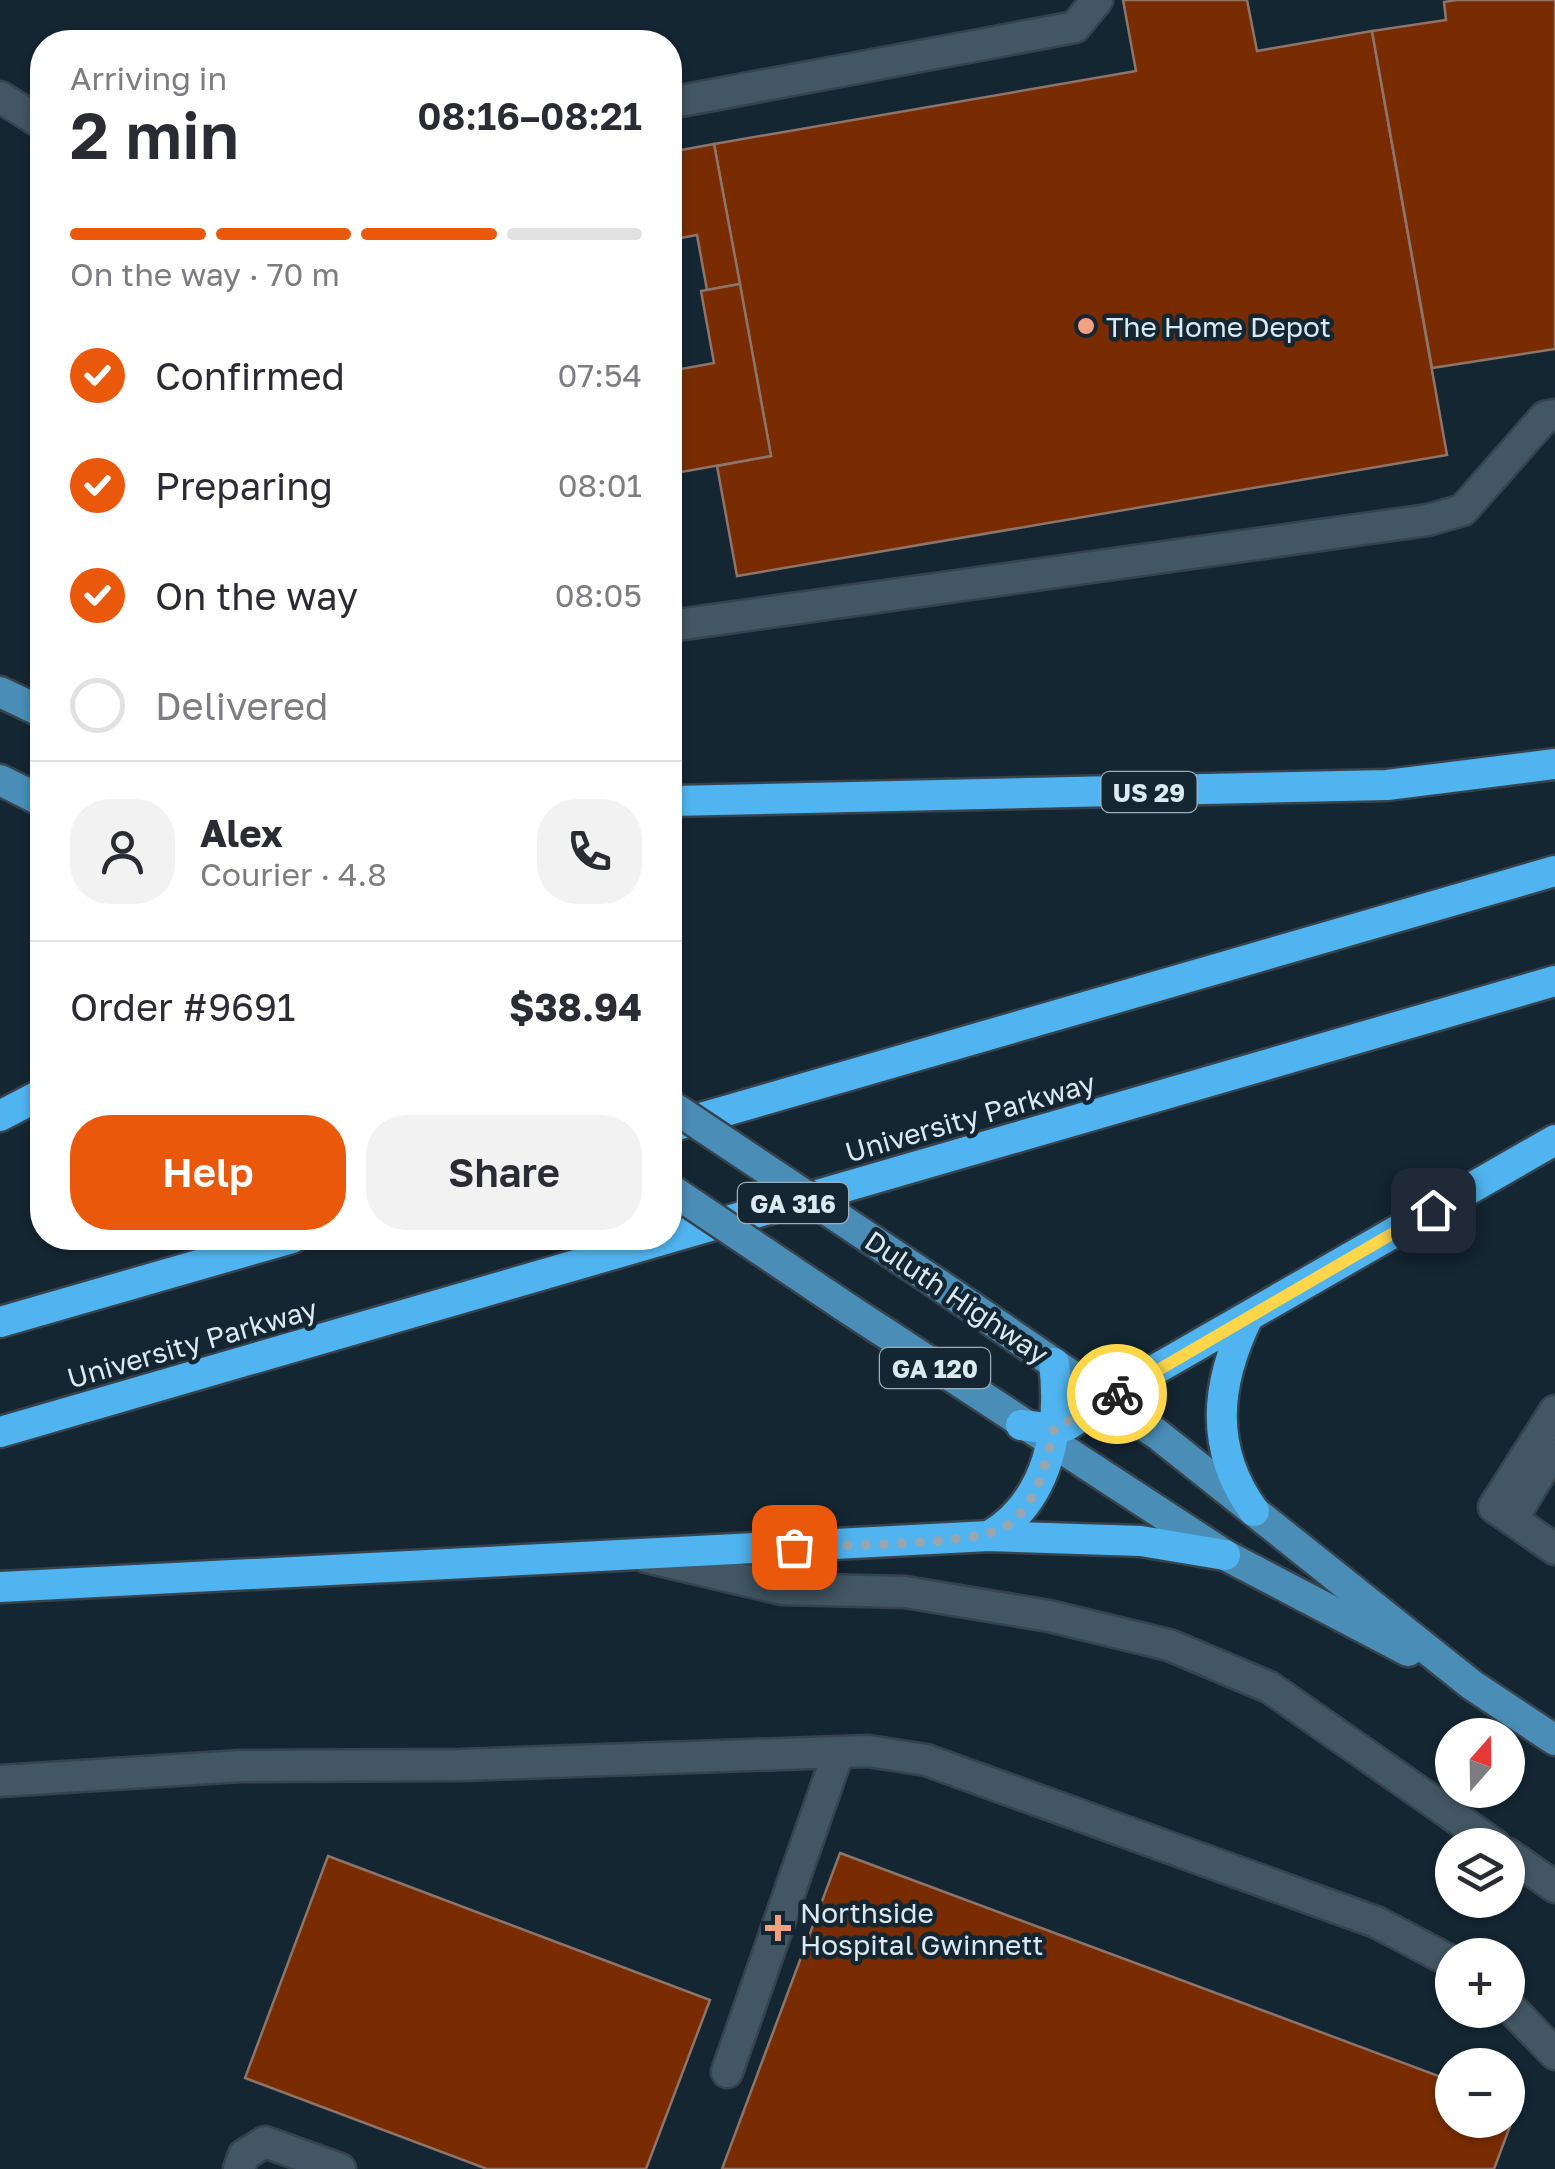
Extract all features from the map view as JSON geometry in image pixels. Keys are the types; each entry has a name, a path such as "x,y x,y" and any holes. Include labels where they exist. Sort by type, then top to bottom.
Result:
{"highway":[{"name":"US 29","path":"682,801 1387,785 1555,764"},
{"path":"682,1125 1555,872"},
{"name":"University Parkway","path":"682,1234 1555,981"},
{"path":"0,1116 30,1100"},
{"path":"1052,1437 1108,1399 1555,1140"},
{"path":"0,1322 250,1250"},
{"name":"University Parkway","path":"0,1432 628,1250"},
{"path":"1248,1317 1225,1376 1219,1430 1235,1485 1254,1511"},
{"path":"989,1536 1023,1511 1052,1437 1054,1363"},
{"path":"1020,1425 1052,1437"},
{"path":"0,1586 989,1536 1141,1541 1225,1556"}],"main road":[{"path":"0,692 30,706"},
{"path":"0,780 30,795"},
{"name":"Duluth Highway","path":"682,1114 1108,1399 1472,1685"},
{"name":"GA 120","path":"682,1197 1020,1425"},
{"name":"Duluth Highway","path":"1052,1437 1225,1556 1472,1685 1553,1734"}],"street":[{"path":"682,102 1075,27 1097,0"},
{"path":"0,97 30,116"},
{"path":"682,624 1428,520 1463,510 1546,417 1555,415"},
{"path":"1555,1411 1494,1507 1555,1549"},
{"path":"1512,1519 1555,1448"},
{"path":"638,1556 782,1589 905,1592 1049,1616 1170,1644 1269,1687 1470,1828"},
{"path":"0,1781 241,1766 461,1766 868,1751 926,1760 1376,1922 1435,1953"},
{"path":"727,2072 838,1753"},
{"path":"1525,1866 1555,1888"},
{"path":"1525,2023 1555,2054"},
{"path":"239,2169 244,2155 265,2142 308,2164 340,2169"}],"building":[{"name":"The Home Depot","path":"1123,0 1247,0 1257,51 1372,31 1447,455 737,576 717,466 771,456 714,144 1136,71"},
{"path":"1555,0 1555,349 1432,368 1372,31 1446,20 1444,2"},
{"path":"714,144 740,284 707,290 697,235 682,238 682,150"},
{"path":"740,284 771,456 682,472 682,369 714,363 701,291"},
{"path":"840,1853 1435,2075 1435,2138 1506,2138 1494,2169 722,2169"},
{"path":"328,1856 710,2000 646,2169 487,2169 245,2078"}],"way so far":[{"path":"794,1547 989,1536 1009,1524 1031,1498 1054,1429 1082,1417 1117,1394"}],"place":[{"name":"The Home Depot","path":"1086,326"},
{"name":"Northside Hospital Gwinnett","path":"778,1928"}],"route":[{"path":"1117,1394 1433,1210"}]}
